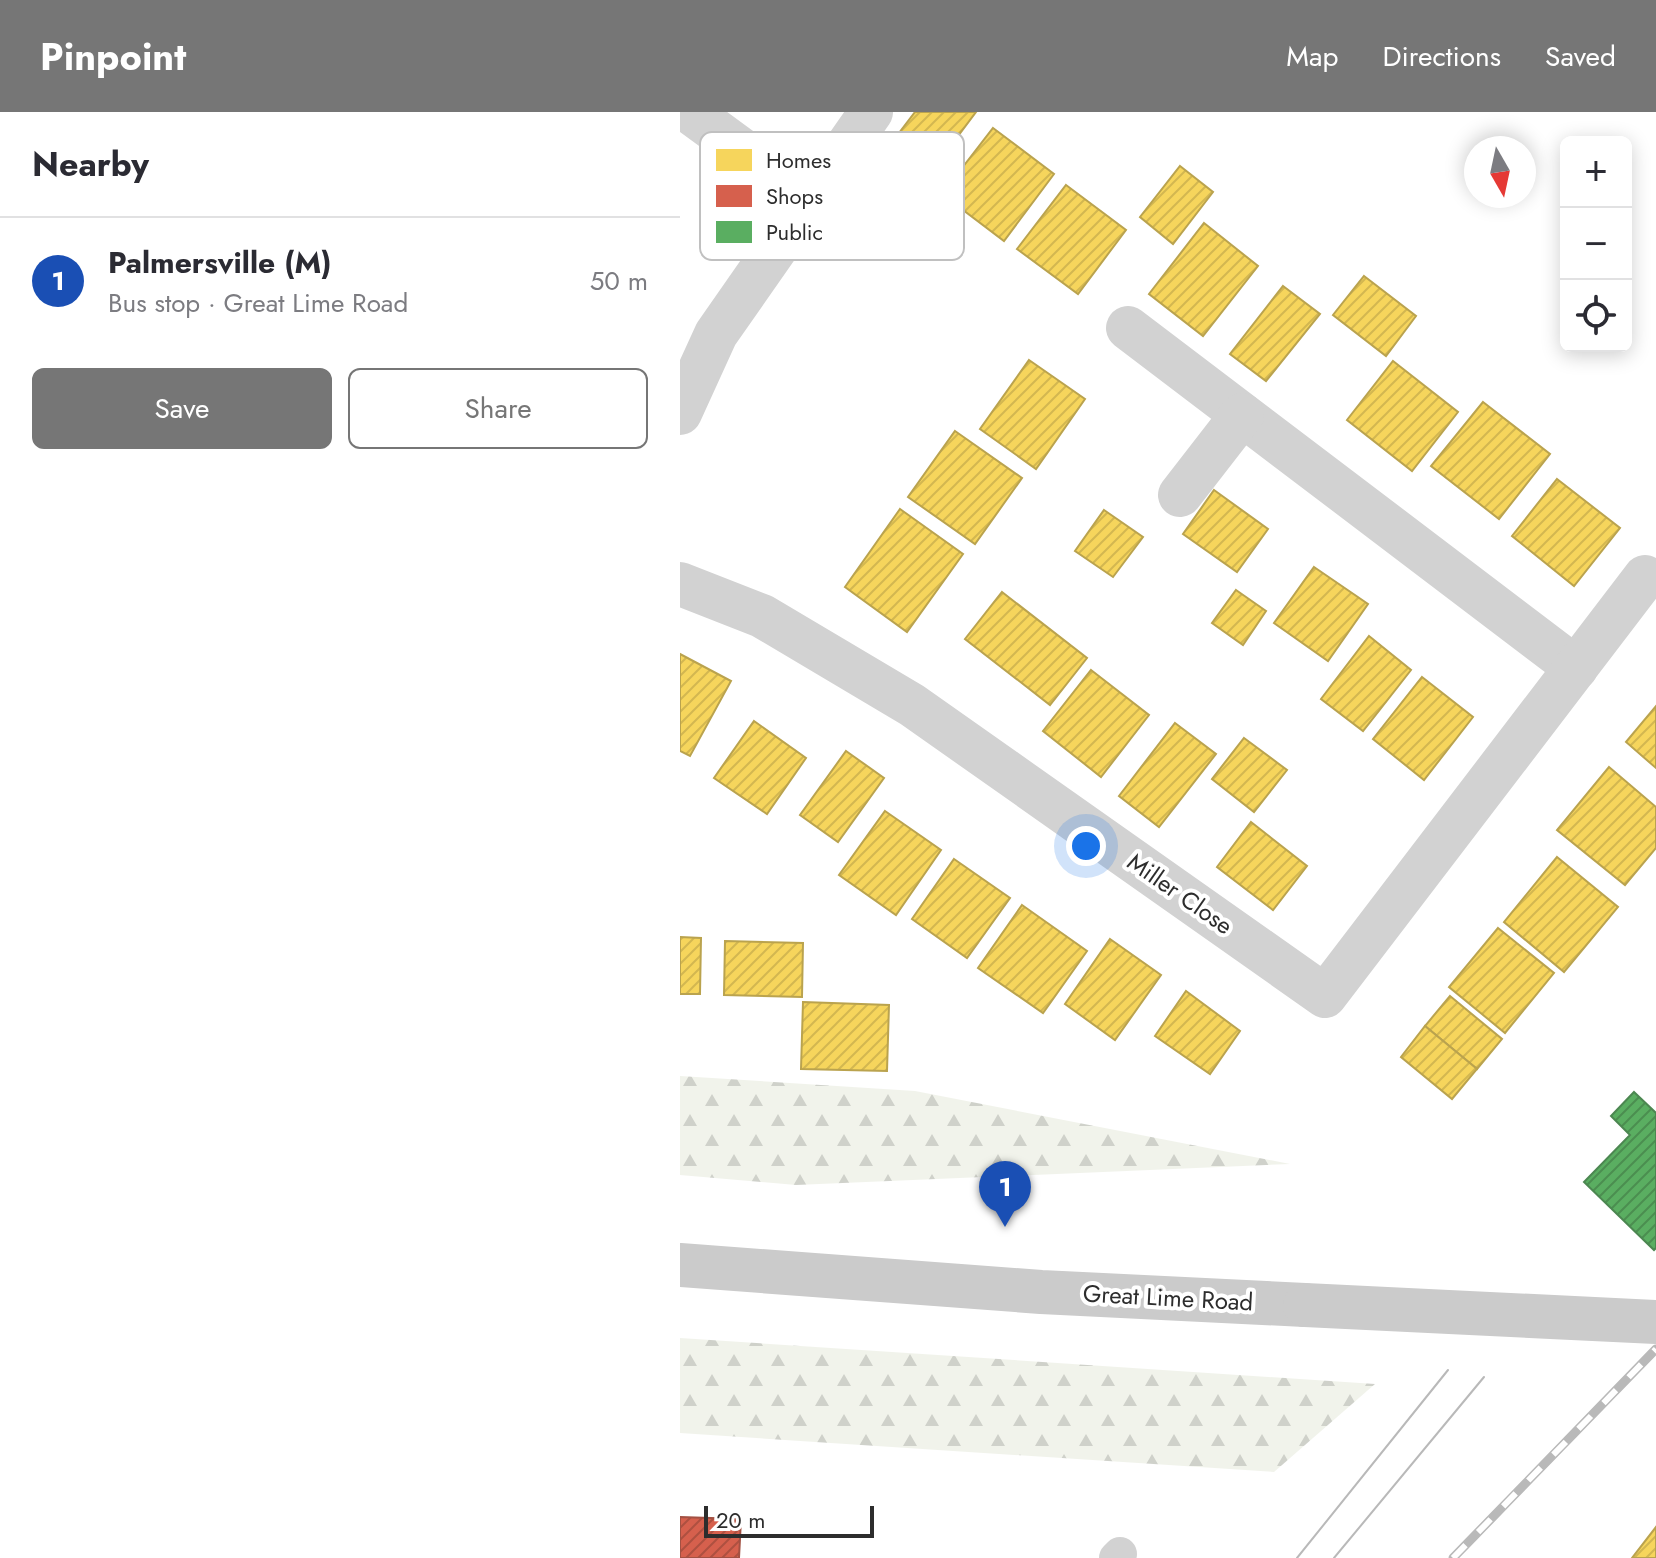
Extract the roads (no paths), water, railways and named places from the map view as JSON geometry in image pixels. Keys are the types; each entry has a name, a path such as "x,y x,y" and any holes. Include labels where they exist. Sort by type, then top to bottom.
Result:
{"main road":[{"name":"Great Lime Road","path":"680,1265 1041,1292 1656,1322"}],"street":[{"path":"690,112 717,132"},
{"path":"857,132 871,112"},
{"path":"680,413 716,334 768,260"},
{"path":"1128,328 1576,668"},
{"path":"1180,495 1242,415"},
{"name":"Miller Close","path":"680,584 762,616 912,705 1325,996 1645,577"}],"tram line":[{"path":"1297,1558 1448,1370"},
{"path":"1334,1558 1484,1377"}],"railway":[{"path":"1453,1558 1656,1349"}],"place":[{"name":"Palmersville (M)","path":"1005,1227"}]}
